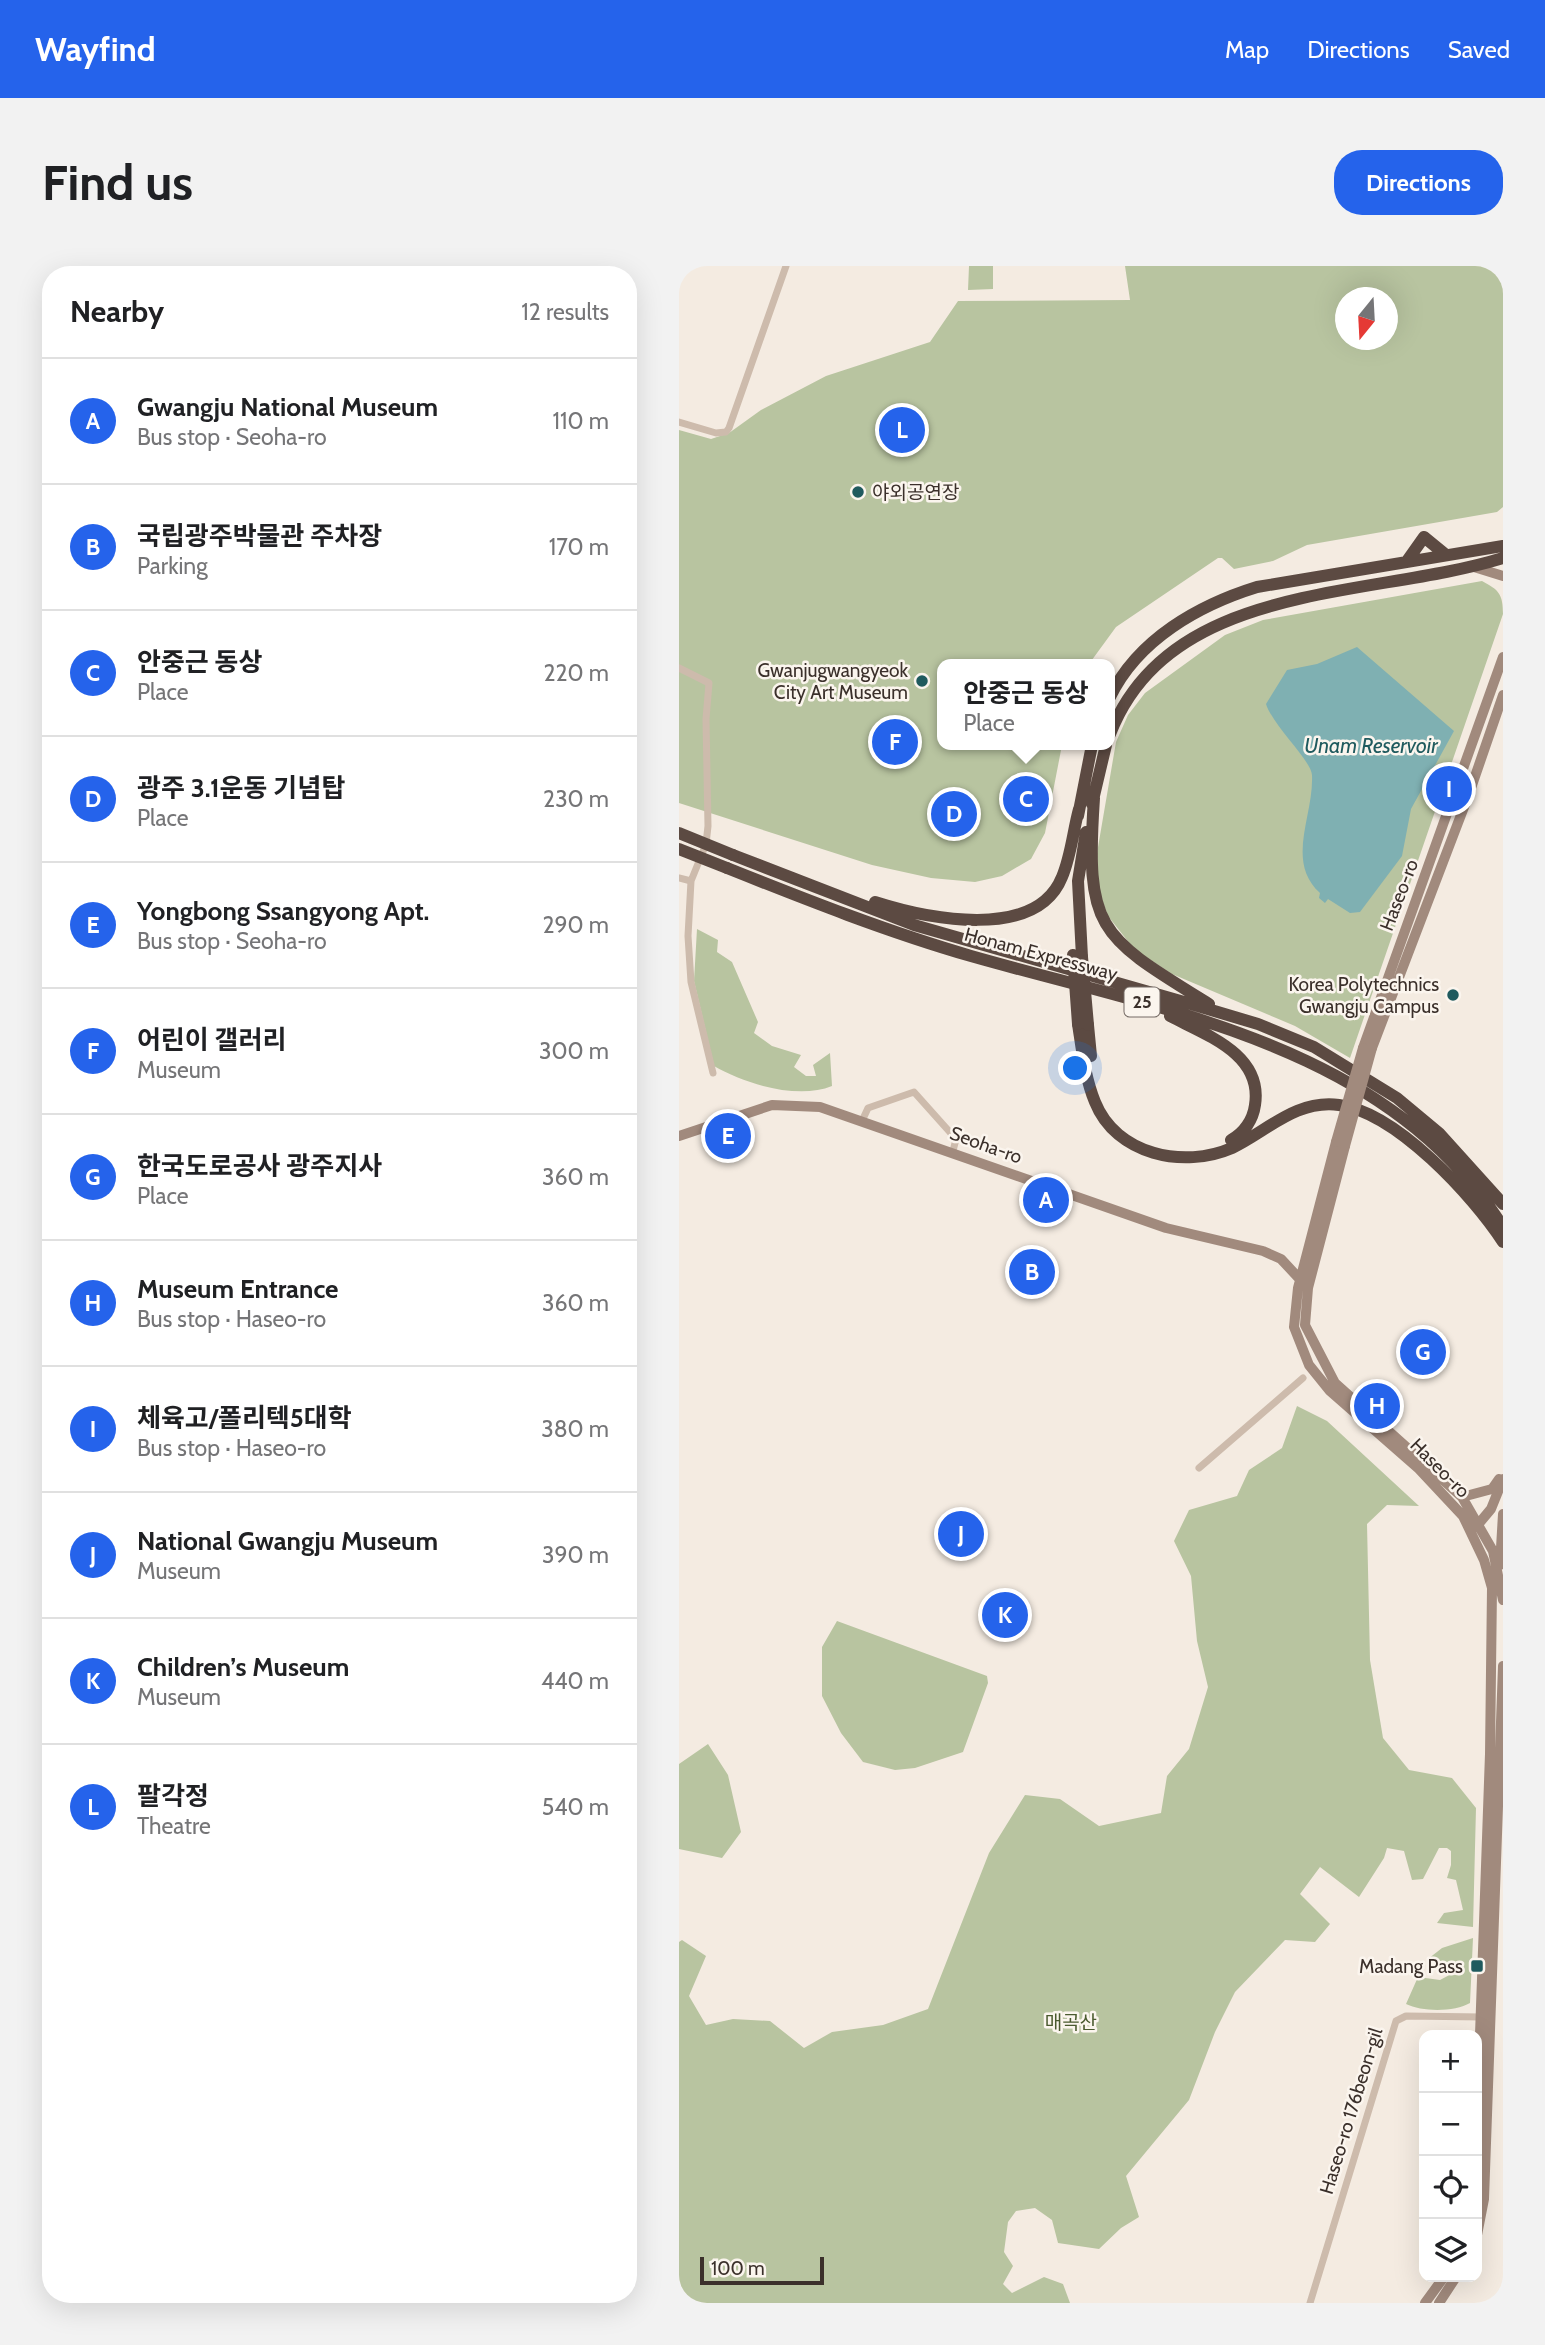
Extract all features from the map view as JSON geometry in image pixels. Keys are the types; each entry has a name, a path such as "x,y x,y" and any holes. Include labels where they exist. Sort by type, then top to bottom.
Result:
{"highway":[{"path":"1407,561 1424,537 1446,555"},
{"path":"1115,688 1125,672 1162,636 1198,609 1257,587 1502,548"},
{"path":"1115,722 1136,686 1192,636 1229,618 1319,595 1474,567 1502,548"},
{"path":"820,890 849,894 941,919 1000,918 1027,911 1048,898 1062,878 1091,750"},
{"path":"1077,956 1078,881 1082,846 1105,750"},
{"path":"1094,798 1091,878 1101,919 1117,941 1140,962 1227,1015"},
{"path":"1079,809 1070,879 1083,1024 1095,1103 1106,1121 1136,1145 1171,1158 1211,1156 1234,1147 1274,1121 1294,1112 1338,1105 1367,1114 1439,1166 1466,1192 1503,1242"},
{"name":"Honam Expressway","path":"679,834 913,925 1227,1015 1314,1047 1397,1098 1439,1133 1503,1203"},
{"name":"Honam Expressway","path":"679,849 898,933 1234,1030 1298,1055 1381,1102 1419,1132 1461,1174 1503,1227"},
{"path":"1083,1024 1105,1104 1118,1124 1133,1136 1151,1146 1184,1153 1211,1149 1235,1138 1251,1121 1255,1108 1254,1083 1243,1059 1233,1050 1145,1003"}],"main road":[{"path":"1474,567 1503,576"},
{"name":"Haseo-ro","path":"1480,2219 1484,2199 1492,1588 1471,1532 1450,1499 1330,1391 1309,1365 1294,1327 1301,1278 1367,1048 1503,657"},
{"name":"Haseo-ro","path":"1367,1048 1469,794 1503,695"},
{"name":"Seoha-ro","path":"679,1136 785,1103 820,1107 953,1151 1165,1228 1263,1251 1281,1259 1308,1288"},
{"name":"Haseo-ro","path":"1341,1144 1308,1288 1305,1325 1335,1383 1462,1497 1493,1551 1503,1600"},
{"path":"1462,1497 1492,1489 1503,1473"},
{"path":"1471,1532 1491,1509 1503,1479"},
{"path":"1499,1573 1503,1514"},
{"name":"Haseo-ro","path":"1479,2093 1486,2017 1503,1666"},
{"path":"1425,2303 1440,2282"},
{"path":"1439,2303 1453,2282"}],"street":[{"path":"679,422 720,434 729,428 786,266"},
{"path":"679,668 709,683 706,719 708,826 706,844 691,881 688,936 691,982 713,1073"},
{"path":"679,878 691,881"},
{"path":"862,1121 867,1108 914,1092 956,1139 953,1151"},
{"path":"1199,1468 1303,1378"},
{"name":"Haseo-ro 176beon-gil","path":"1310,2303 1396,2021 1406,2016 1486,2017"}],"green space":[{"path":"969,266 993,266 993,289 968,290"},
{"path":"1125,266 1503,266 1503,507 1497,512 1307,545 1273,561 1234,569 1222,558 1218,558 1116,627 1093,659 937,659 937,750 1061,750 1045,833 1031,859 1002,876 975,882 931,878 872,865 679,803 679,430 711,439 729,433 761,410 826,376 930,342 958,301 1130,300"},
{"path":"1482,581 1499,593 1502,602 1503,614 1350,1058 1295,1026 1172,974 1134,949 1108,916 1098,889 1097,853 1116,742 1128,715 1145,693 1225,635 1263,620"},
{"path":"697,929 718,940 717,952 732,962 758,1022 754,1033 772,1046 801,1055 794,1067 806,1076 816,1076 813,1065 830,1053 832,1086 818,1090 788,1091 741,1079 714,1066 694,981"},
{"name":"매곡산","path":"1297,1406 1327,1421 1419,1506 1387,1505 1367,1524 1370,1660 1383,1738 1409,1770 1452,1778 1476,1808 1473,1927 1437,1923 1444,1913 1463,1910 1456,1880 1447,1878 1451,1851 1447,1848 1439,1848 1423,1879 1412,1880 1404,1851 1387,1848 1384,1858 1359,1897 1320,1867 1300,1894 1330,1924 1315,1942 1285,1940 1235,1992 1215,2032 1189,2100 1126,2176 1139,2217 1121,2228 1099,2249 1058,2243 1052,2220 1035,2208 1016,2211 1008,2222 1004,2252 1013,2266 1003,2284 1012,2293 1044,2277 1063,2284 1070,2303 679,2303 679,1942 682,1940 706,1956 689,1996 706,2025 733,2019 770,2021 804,2048 832,2032 883,2025 928,2009 989,1853 1025,1795 1060,1799 1099,1826 1161,1813 1167,1776 1189,1749 1208,1687 1197,1641 1191,1576 1174,1541 1189,1510 1237,1496 1249,1470 1282,1448"},
{"path":"837,1621 987,1676 988,1683 963,1752 915,1768 895,1770 863,1762 841,1733 822,1696 822,1647"},
{"path":"708,1744 728,1775 741,1832 722,1858 679,1849 679,1764"},
{"path":"1473,1938 1470,2003 1438,2010 1406,2004 1418,1977 1440,1980 1457,1971 1453,1964 1439,1966 1428,1959 1442,1948"}],"water":[{"name":"Unam Reservoir","path":"1357,647 1454,731 1411,809 1402,856 1360,912 1350,913 1328,899 1325,903 1319,898 1320,893 1304,867 1304,837 1312,775 1266,704 1287,670 1317,664"}],"place":[{"name":"팔각정","path":"902,430"},
{"name":"야외공연장","path":"858,492"},
{"name":"Gwanjugwangyeok City Art Museum","path":"922,681"},
{"name":"어린이 갤러리","path":"895,742"},
{"name":"체육고/폴리텍5대학","path":"1449,789"},
{"name":"안중근 동상","path":"1026,799"},
{"name":"광주 3.1운동 기념탑","path":"954,814"},
{"name":"Korea Polytechnics Gwangju Campus","path":"1453,995"},
{"name":"Yongbong Ssangyong Apt.","path":"728,1136"},
{"name":"Gwangju National Museum","path":"1046,1200"},
{"name":"국립광주박물관 주차장","path":"1032,1272"},
{"name":"한국도로공사 광주지사","path":"1423,1352"},
{"name":"Museum Entrance","path":"1377,1406"},
{"name":"National Gwangju Museum","path":"961,1534"},
{"name":"Children’s Museum","path":"1005,1615"},
{"name":"Madang Pass","path":"1477,1966"}]}
